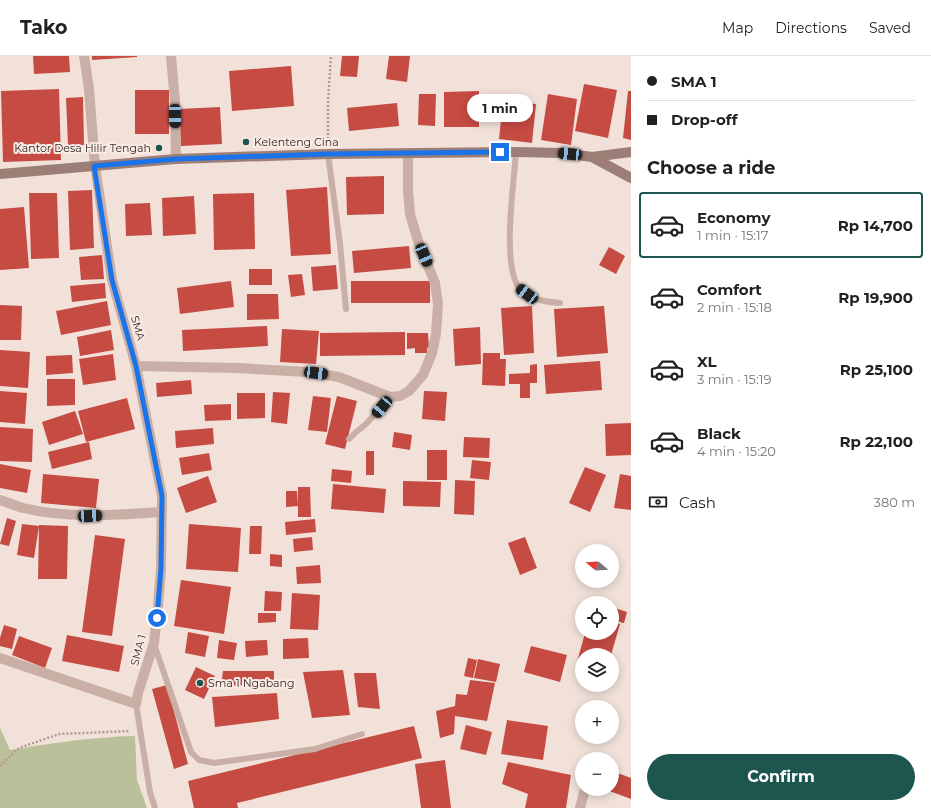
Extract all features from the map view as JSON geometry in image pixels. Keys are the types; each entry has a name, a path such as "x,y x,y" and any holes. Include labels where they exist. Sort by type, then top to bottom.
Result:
{"street":[{"name":"SMA","path":"84,56 89,88 94,166 112,280 136,366 162,496"},
{"path":"171,56 175,102 176,159"},
{"path":"0,174 176,159 328,154 516,152 562,153 592,157 631,152"},
{"path":"136,366 238,368 307,372 339,377 390,397 400,396 409,391 423,375 432,354 436,334 438,304 437,292 418,241 410,214 408,154"},
{"path":"592,157 631,178"},
{"name":"SMA 1","path":"136,704 154,643 161,568 162,496"},
{"path":"0,500 22,508 90,516 162,512"},
{"path":"0,658 136,704"},
{"path":"580,808 583,796"}],"lane":[{"path":"516,152 510,239 511,267 520,289 535,299 560,303"},
{"path":"328,154 340,244 346,309"},
{"path":"349,439 366,424 390,397"},
{"path":"154,643 191,752 199,760 214,763 315,750 362,734"},
{"name":"SMA 1","path":"136,704 150,792 155,808"}],"path":[{"path":"328,154 328,102 331,56"},
{"path":"0,766 19,748 59,734 140,730"}],"green space":[{"path":"0,728 10,750 72,741 135,736 137,780 147,808 0,808"}],"building":[{"path":"33,56 69,56 70,72 34,74"},
{"path":"92,56 137,56 137,57 92,60"},
{"path":"342,56 359,56 357,77 340,76"},
{"path":"389,56 410,56 407,82 386,79"},
{"path":"291,66 294,106 232,111 229,71"},
{"path":"584,84 617,90 608,138 575,131"},
{"path":"59,89 61,160 3,162 1,91"},
{"path":"135,90 169,90 169,134 135,134"},
{"path":"479,91 479,127 444,127 444,92"},
{"path":"628,91 631,91 631,140 623,138"},
{"path":"419,94 436,94 435,126 418,125"},
{"path":"548,94 577,99 571,145 541,140"},
{"path":"83,97 84,145 68,145 66,98"},
{"path":"503,101 536,104 532,143 499,139"},
{"path":"397,103 399,126 349,131 347,108"},
{"path":"220,107 222,144 181,146 179,109"},
{"path":"384,176 384,214 347,215 346,177"},
{"path":"327,187 331,254 291,256 286,190"},
{"path":"92,190 94,248 70,250 68,191"},
{"path":"29,193 57,193 59,258 31,259"},
{"path":"254,193 255,249 214,250 213,194"},
{"path":"194,196 196,234 163,236 162,198"},
{"path":"150,203 152,235 126,236 125,204"},
{"path":"24,207 29,268 0,270 0,209"},
{"path":"409,246 411,268 354,273 352,251"},
{"path":"609,247 625,256 616,274 599,265"},
{"path":"102,255 104,279 81,280 79,257"},
{"path":"336,265 338,289 313,291 311,267"},
{"path":"249,269 272,269 272,285 249,285"},
{"path":"302,274 305,295 291,297 288,275"},
{"path":"231,281 234,307 180,314 177,288"},
{"path":"351,281 430,281 430,303 351,303"},
{"path":"105,283 106,298 72,302 70,286"},
{"path":"247,294 278,294 279,319 247,320"},
{"path":"107,301 111,325 61,335 56,311"},
{"path":"0,305 22,306 21,340 0,340"},
{"path":"532,306 534,353 504,355 501,308"},
{"path":"604,306 608,353 557,357 554,309"},
{"path":"267,326 268,346 183,351 182,330"},
{"path":"480,327 481,364 455,366 453,329"},
{"path":"282,329 319,331 316,364 280,362"},
{"path":"111,330 114,350 80,356 77,337"},
{"path":"405,332 405,355 320,356 320,333"},
{"path":"407,333 428,333 429,348 427,348 427,353 415,353 415,348 407,349"},
{"path":"0,350 30,352 28,388 0,386"},
{"path":"483,353 500,353 500,359 506,359 505,386 482,385"},
{"path":"113,354 116,380 83,385 79,359"},
{"path":"72,355 73,373 46,375 46,356"},
{"path":"600,361 602,390 546,394 544,365"},
{"path":"537,364 537,383 530,383 530,398 520,398 520,384 509,384 509,374 530,373 530,365"},
{"path":"47,379 75,379 75,405 47,406"},
{"path":"191,380 192,394 157,397 156,383"},
{"path":"0,391 27,393 25,424 0,422"},
{"path":"424,391 447,392 445,421 422,419"},
{"path":"273,392 290,393 287,424 271,422"},
{"path":"237,393 265,393 265,418 237,419"},
{"path":"313,396 331,398 327,432 308,430"},
{"path":"337,396 357,401 345,449 325,444"},
{"path":"127,398 135,429 86,442 78,411"},
{"path":"231,404 231,420 205,421 204,405"},
{"path":"75,411 83,434 49,445 42,422"},
{"path":"631,423 631,455 606,456 605,424"},
{"path":"0,427 33,429 32,462 0,461"},
{"path":"213,428 214,444 176,448 175,431"},
{"path":"394,432 412,435 410,450 392,447"},
{"path":"464,437 490,438 489,458 463,457"},
{"path":"89,442 92,459 52,469 48,452"},
{"path":"427,450 447,450 447,480 427,480"},
{"path":"366,451 374,451 374,475 366,475"},
{"path":"209,453 212,470 182,475 179,458"},
{"path":"472,460 491,462 489,480 470,478"},
{"path":"0,464 31,470 27,493 0,488"},
{"path":"585,467 606,475 590,512 569,503"},
{"path":"332,469 352,471 351,483 331,481"},
{"path":"43,474 99,479 96,508 41,503"},
{"path":"620,474 631,476 631,510 614,508"},
{"path":"208,476 217,502 186,513 177,488"},
{"path":"455,480 475,481 474,515 454,514"},
{"path":"403,481 441,482 440,507 403,506"},
{"path":"333,484 386,489 384,513 331,509"},
{"path":"298,487 310,487 311,517 298,517"},
{"path":"286,491 297,491 298,506 286,507"},
{"path":"7,518 16,521 9,546 0,544"},
{"path":"315,519 316,532 286,535 285,522"},
{"path":"22,524 39,526 34,558 17,555"},
{"path":"189,524 241,528 238,572 186,569"},
{"path":"39,525 68,526 67,579 38,579"},
{"path":"250,526 262,526 261,554 249,554"},
{"path":"95,535 125,539 112,636 82,632"},
{"path":"312,537 313,550 294,552 293,539"},
{"path":"525,537 537,568 520,575 508,543"},
{"path":"270,554 282,555 282,567 270,566"},
{"path":"320,565 321,583 297,584 296,567"},
{"path":"181,580 231,587 224,634 174,626"},
{"path":"265,591 282,592 281,611 264,611"},
{"path":"292,593 320,595 318,630 290,629"},
{"path":"619,609 627,612 624,623 619,622"},
{"path":"258,613 276,613 276,622 258,623"},
{"path":"4,625 17,629 12,649 0,646 0,638"},
{"path":"188,632 209,636 205,657 185,653"},
{"path":"67,635 124,646 119,672 62,661"},
{"path":"19,636 52,648 45,668 12,655"},
{"path":"308,638 309,658 283,659 283,639"},
{"path":"219,640 237,643 234,660 217,658"},
{"path":"267,640 268,655 246,657 245,641"},
{"path":"583,640 615,640 613,648 581,648"},
{"path":"531,646 567,655 560,682 524,672"},
{"path":"468,658 477,660 473,678 464,676"},
{"path":"478,659 500,664 496,682 474,678"},
{"name":"Sma 1 Ngabang","path":"196,667 215,676 204,699 185,690"},
{"path":"343,670 350,715 312,718 303,672"},
{"path":"223,671 274,671 274,684 221,686"},
{"path":"354,673 376,673 380,709 358,707"},
{"path":"470,680 495,683 487,721 455,716 454,734 440,738 436,711 455,706 456,694 467,695"},
{"path":"167,685 188,764 174,769 152,689"},
{"path":"277,693 279,719 215,727 212,697"},
{"path":"507,720 548,726 543,760 501,754"},
{"path":"466,725 492,732 486,755 460,749"},
{"path":"414,726 422,758 237,803 238,808 194,808 188,781"},
{"path":"445,760 451,808 421,808 415,764"},
{"path":"508,762 571,775 566,808 525,808 528,794 502,784"},
{"path":"619,774 631,778 631,799 619,795"}],"place":[{"name":"Kelenteng Cina","path":"246,142"},
{"name":"Kantor Desa Hilir Tengah","path":"159,148"},
{"name":"Sma 1 Ngabang","path":"200,683"}],"route":[{"path":"157,618 161,568 162,496 136,366 112,280 94,166 176,159 328,154 500,152"}]}
